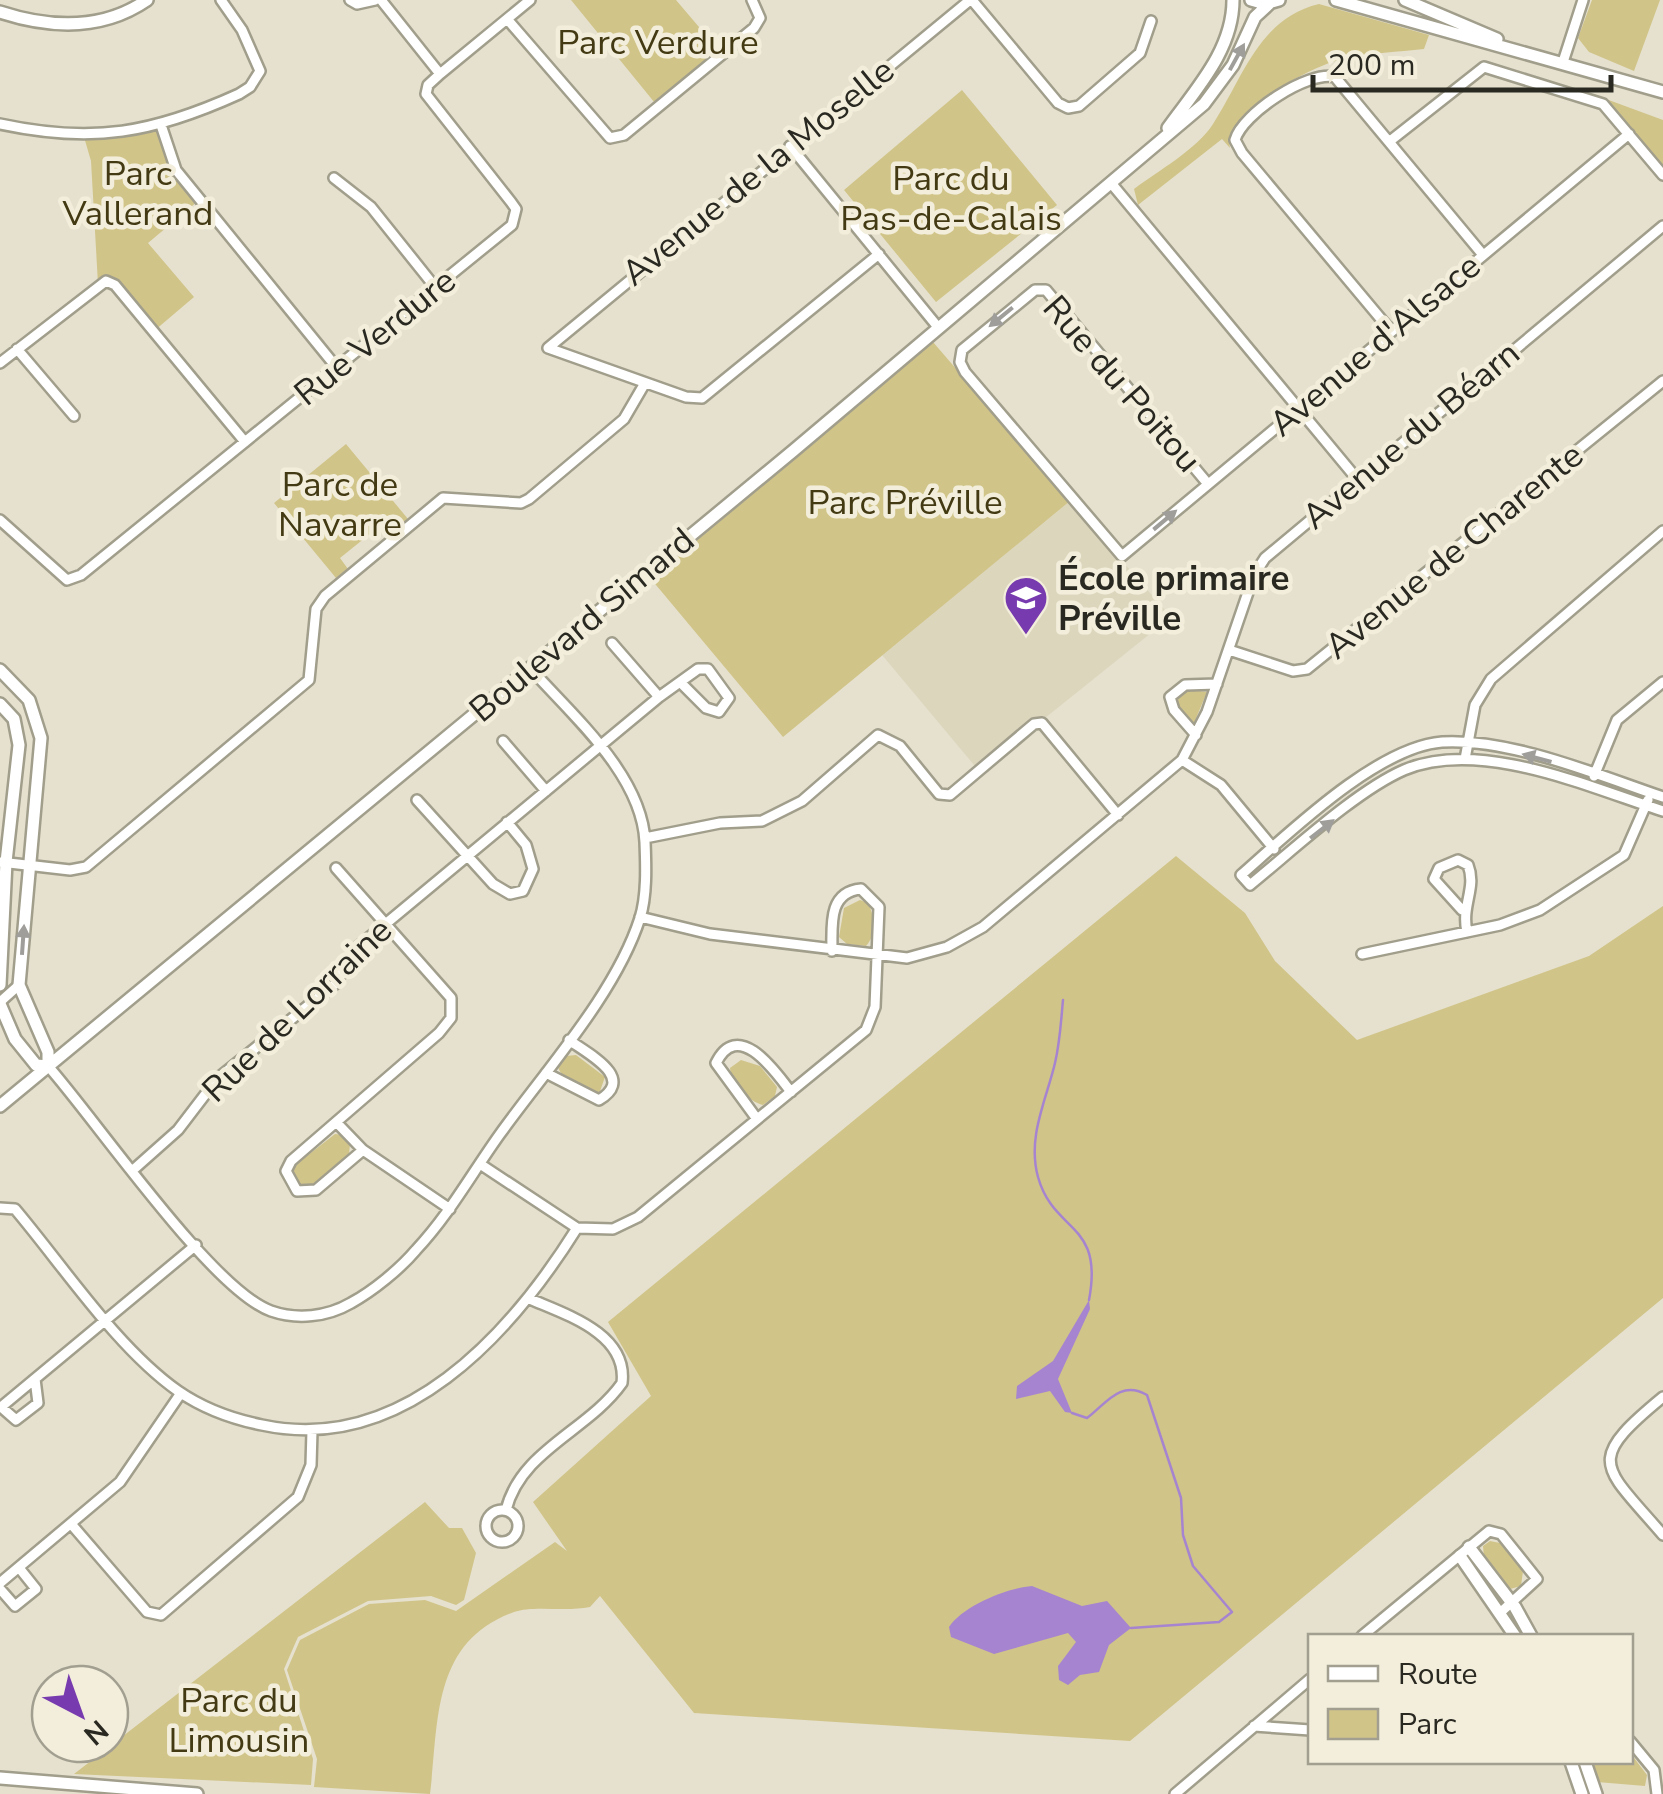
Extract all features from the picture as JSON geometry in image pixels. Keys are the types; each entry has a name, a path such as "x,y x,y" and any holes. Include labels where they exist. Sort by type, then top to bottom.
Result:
{"street":[{"path":"0,12 38,24 73,25 122,14 147,0"},
{"path":"0,124 84,137 161,126 239,94 258,78 260,71 242,30 221,0"},
{"path":"350,0 357,4 378,0 440,74 530,0"},
{"path":"506,20 610,138 624,135 754,28 760,18 752,0"},
{"path":"971,0 1058,104 1068,108 1078,106 1140,53 1150,21"},
{"name":"Avenue de la Moselle","path":"645,382 548,348 971,0"},
{"name":"Boulevard Simard","path":"1159,139 1218,54 1231,26 1234,0"},
{"path":"1251,0 1274,2"},
{"path":"1336,0 1663,92"},
{"path":"1405,0 1514,48"},
{"path":"1563,62 1583,0"},
{"name":"Boulevard Simard","path":"0,1106 530,668 1211,96 1238,57 1255,17 1274,2"},
{"path":"1390,141 1484,66 1596,100 1663,174"},
{"name":"Rue Verdure","path":"0,520 61,576 74,580 516,218 511,202 428,101 428,85 440,74"},
{"path":"1391,332 1235,140 1240,126 1286,90 1330,74 1484,255"},
{"path":"161,126 176,170 337,368"},
{"name":"Avenue d'Alsace","path":"1122,556 1629,134"},
{"path":"790,146 938,326"},
{"path":"334,178 371,207 435,287"},
{"path":"1110,183 1357,480"},
{"name":"Avenue du Béarn","path":"640,917 710,934 874,956 921,954 947,947 984,927 1182,760 1217,684 1259,565 1663,226"},
{"path":"3,862 70,870 86,867 309,680 316,609 325,596 444,498 521,503 529,499 624,419 645,382 686,397 702,398 879,254"},
{"path":"0,363 106,281 116,285 245,442"},
{"name":"Rue du Poitou","path":"1122,556 965,372 960,356 966,346 1035,290 1046,290 1208,484"},
{"path":"17,349 74,416"},
{"name":"Avenue de Charente","path":"1229,650 1293,671 1306,669 1441,564 1663,380"},
{"path":"1465,759 1474,705 1491,679 1663,531"},
{"path":"612,643 659,697"},
{"path":"0,670 29,700 41,738 19,985 48,1052 48,1066 235,1290 254,1303 293,1316 322,1314 352,1303 414,1254 569,1040 613,972 640,917 645,838 636,806 598,746 530,668"},
{"path":"698,669 708,669 725,686 730,698 719,712 706,708 680,682 698,669"},
{"name":"Rue de Lorraine","path":"133,1170 178,1130 217,1079 335,984 359,946 680,682"},
{"path":"1590,788 1617,720 1663,682"},
{"path":"1196,735 1174,710 1170,696 1185,685 1217,684"},
{"path":"0,704 14,720 20,744 3,862 0,985"},
{"path":"645,838 720,823 762,821 802,801 878,735 900,746 939,794 950,795 1034,724 1042,723 1118,815"},
{"path":"504,741 546,791"},
{"path":"1663,797 1595,773 1467,743 1440,742 1405,752 1370,772 1241,875 1250,885 1403,771 1444,759 1484,758 1663,811"},
{"path":"1182,760 1221,785 1282,860"},
{"path":"1362,954 1526,917 1616,862 1634,842 1651,793"},
{"path":"418,800 493,884 510,894 523,891 532,869 526,845 508,822"},
{"path":"1462,910 1473,880 1468,865 1458,860 1439,868 1434,879 1462,910 1467,932"},
{"path":"336,868 377,919 388,923 451,998 451,1018 392,1077 286,1171 297,1191 316,1190 363,1150"},
{"path":"480,1164 577,1228 613,1230 638,1217 866,1030 875,1007 874,956 879,907 861,889 850,890 832,913 832,951"},
{"path":"19,985 0,1003 16,1039 36,1065 48,1066"},
{"path":"546,1072 588,1098 599,1100 610,1094 614,1080 611,1070 569,1040"},
{"path":"758,1119 716,1063 721,1054 736,1046 748,1047 764,1056 792,1092"},
{"path":"337,1123 363,1150 450,1209"},
{"path":"0,1208 15,1209 151,1369 181,1393 228,1418 312,1431 360,1423 400,1407 450,1377 530,1299 577,1228"},
{"path":"35,1378 38,1403 27,1416 16,1420 8,1416 1,1407 35,1378 107,1318 196,1245"},
{"path":"506,1510 511,1488 526,1469 612,1398 622,1384 620,1360 592,1327 530,1299"},
{"path":"20,1568 36,1590 16,1606 0,1586 20,1568 72,1525 120,1482 181,1393"},
{"path":"1663,1397 1621,1431 1610,1449 1610,1467 1620,1484 1663,1535"},
{"path":"72,1525 146,1612 161,1616 298,1497 311,1465 312,1431"},
{"path":"1364,1634 1495,1530 1537,1579 1501,1612"},
{"path":"1464,1552 1512,1603 1529,1634"},
{"path":"1464,1552 1515,1634"},
{"path":"1175,1794 1308,1681"},
{"path":"1254,1726 1308,1730"},
{"path":"1633,1746 1654,1770 1657,1794"},
{"path":"1572,1764 1582,1794"},
{"path":"1586,1764 1596,1794"},
{"path":"0,1778 198,1794"}],"shaded area":[{"name":"École primaire Préville","path":"1070,501 1171,617 979,771 882,655"},
{"path":"1089,1300 1090,1309 1058,1379 1072,1413 1065,1412 1050,1391 1016,1399 1017,1386 1053,1361"},
{"path":"1032,1586 1082,1606 1107,1601 1131,1628 1109,1645 1099,1672 1080,1675 1068,1685 1059,1680 1058,1666 1076,1642 1068,1633 994,1654 951,1637 949,1627 975,1605 998,1594"}],"green space":[{"name":"Parc Verdure","path":"571,0 676,0 722,54 659,108"},
{"path":"1592,0 1660,0 1634,71 1589,52 1578,38"},
{"path":"1319,4 1429,35 1424,49 1346,58 1273,92 1240,120 1231,134 1230,148 1222,139 1138,205 1134,189 1206,133 1267,36 1298,11"},
{"name":"Parc du Pas-de-Calais","path":"962,90 1057,205 936,302 844,190"},
{"path":"1606,99 1663,120 1663,168"},
{"name":"Parc Vallerand","path":"161,125 169,155 198,201 148,243 194,297 154,331 115,285 98,284 91,161 84,137"},
{"name":"Parc Préville","path":"933,342 1070,501 783,737 651,579"},
{"name":"Parc de Navarre","path":"346,444 408,519 394,530 386,521 340,558 348,569 336,578 274,503"},
{"path":"1185,689 1207,692 1194,723 1177,711 1174,698"},
{"path":"1176,856 1245,913 1275,961 1357,1040 1589,956 1663,906 1663,1298 1130,1741 694,1713 600,1596 590,1607 514,1612 487,1625 467,1643 444,1687 430,1794 314,1787 317,1759 287,1670 300,1640 369,1604 425,1600 456,1611 555,1542 567,1551 533,1502 651,1396 608,1322"},
{"path":"860,900 868,903 873,920 872,936 866,946 847,944 839,937 844,908"},
{"path":"576,1055 605,1077 599,1094 581,1089 560,1072 558,1067 566,1056"},
{"path":"741,1060 760,1066 777,1087 775,1096 763,1105 747,1096 734,1079 730,1068"},
{"path":"335,1134 343,1135 350,1144 349,1154 313,1185 301,1185 293,1178 294,1166"},
{"name":"Parc du Limousin","path":"425,1502 449,1528 462,1528 476,1553 464,1600 456,1605 431,1596 368,1601 298,1637 284,1669 313,1759 311,1785 74,1774 87,1764 130,1764 130,1731"},
{"path":"1490,1541 1500,1543 1523,1571 1521,1586 1510,1589 1484,1557 1483,1546"},
{"path":"1633,1757 1647,1775 1645,1786 1597,1782 1592,1764 1633,1764"}],"waterway":[{"path":"1063,1000 1057,1055 1036,1133 1035,1162 1045,1195 1084,1241 1090,1255 1089,1300"},
{"path":"1072,1413 1087,1418 1107,1401 1129,1390 1147,1395 1181,1498 1183,1535 1193,1566 1232,1612 1219,1622 1131,1628"}],"place":[{"name":"École primaire Préville","path":"1026,636"}]}
